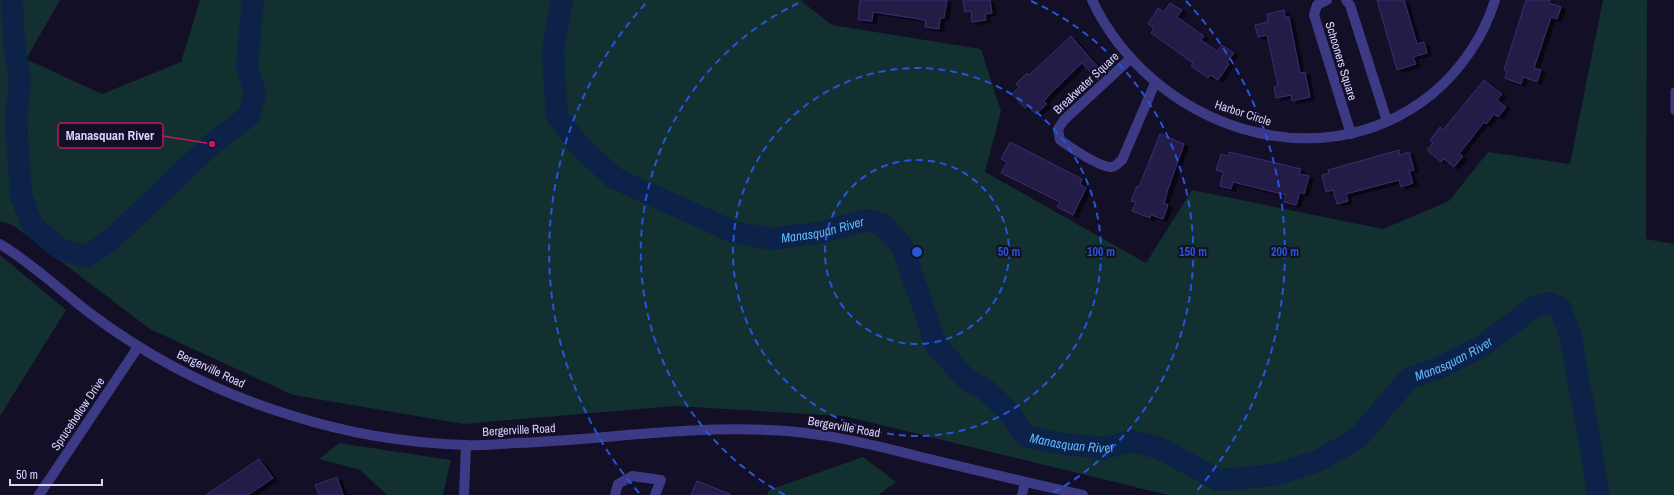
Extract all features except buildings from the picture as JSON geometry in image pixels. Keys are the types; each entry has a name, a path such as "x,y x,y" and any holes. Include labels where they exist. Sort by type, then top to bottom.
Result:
{"street":[{"name":"Harbor Circle","path":"1092,0 1110,32 1131,58 1155,83 1198,111 1224,122 1253,132 1278,137 1304,139 1330,138 1366,130 1387,122 1422,102 1452,75 1476,42 1486,25 1494,0"},
{"name":"Schooners Square","path":"1327,0 1317,5 1314,15 1350,134"},
{"name":"Schooners Square","path":"1346,0 1350,5 1387,122"},
{"name":"Breakwater Square","path":"1131,58 1064,120 1058,129 1060,140 1100,163 1111,167 1115,166 1122,160 1155,83"},
{"name":"Bergerville Road","path":"0,244 22,258 91,313 138,347 208,384 290,415 360,433 403,440 466,445 551,442 695,431 772,430 816,434 857,441 1083,495"},
{"name":"Sprucehollow Drive","path":"39,495 138,347"},
{"path":"464,495 466,445"},
{"path":"615,495 618,484 632,476 661,480 655,495"},
{"path":"1022,495 1025,482"}],"lane":[{"path":"1674,91 1674,111"}],"green space":[{"path":"0,0 60,0 26,59 102,94 181,62 200,0 800,0 832,25 981,49 1001,111 985,172 1146,263 1192,190 1383,229 1449,201 1488,152 1570,164 1603,0 1647,0 1646,239 1674,244 1674,495 1168,495 844,416 675,406 464,424 293,395 150,329 14,226 0,221"},
{"path":"0,255 66,310 0,416"},
{"path":"339,443 451,460 443,495 387,495 360,470 319,459"},
{"path":"863,457 896,482 878,495 767,495 769,490"}],"waterway":[{"name":"Manasquan River","path":"12,0 14,42 20,80 16,119 21,196 33,226 60,249 86,257 114,237 212,144 249,116 255,93 247,67 253,0"},
{"name":"Manasquan River","path":"562,0 553,52 557,116 578,144 614,178 734,232 771,239 818,233 866,220 882,224 902,246 936,345 966,379 985,389 1010,413 1025,436 1063,444 1106,448 1131,441 1159,448 1219,480 1275,475 1320,460 1359,437 1408,379 1441,367 1482,346 1534,307 1548,303 1560,308 1570,334 1598,495"}],"place":[{"name":"Manasquan River","path":"212,144"}]}
